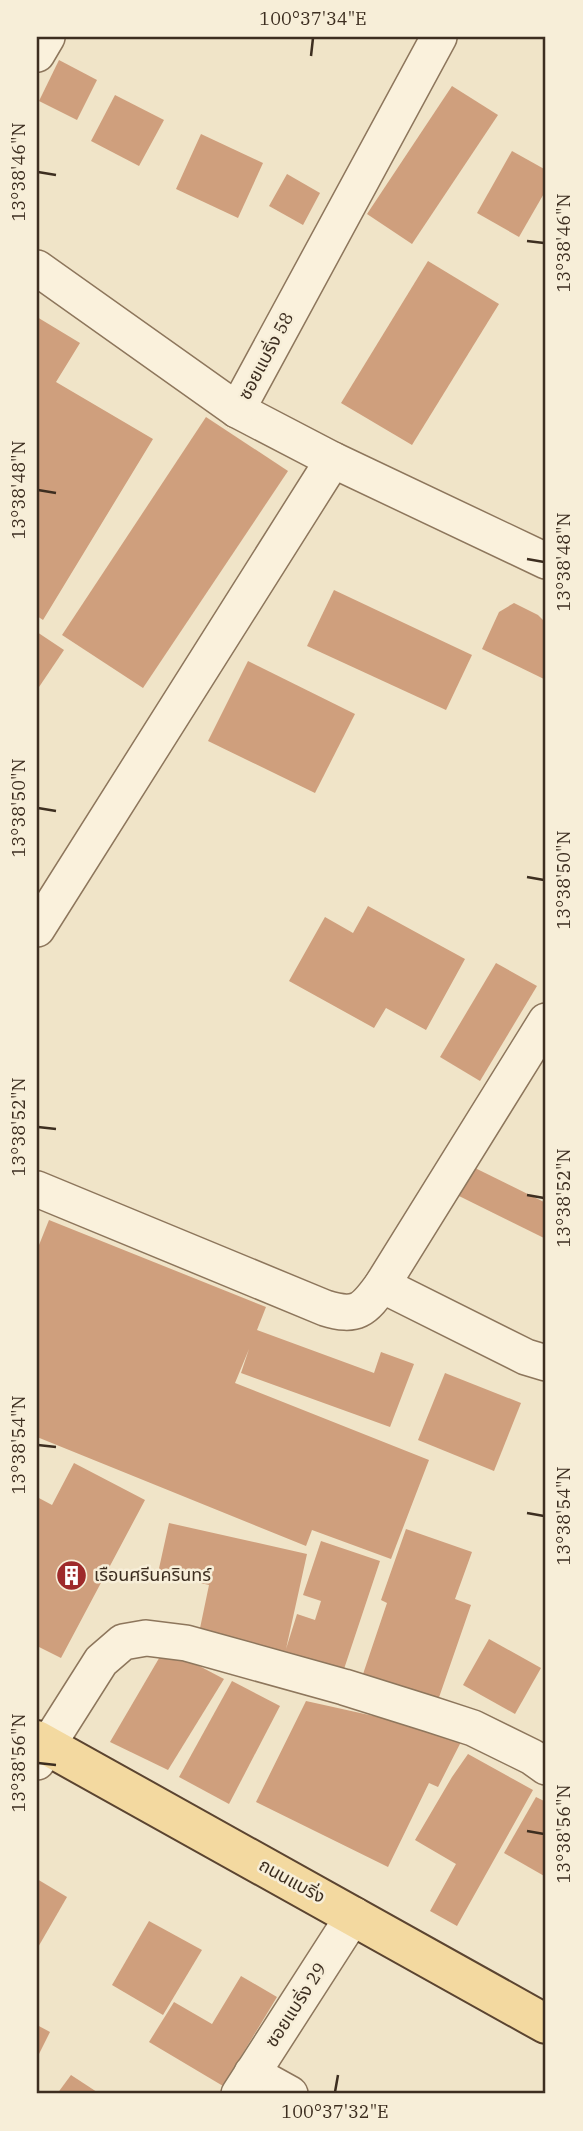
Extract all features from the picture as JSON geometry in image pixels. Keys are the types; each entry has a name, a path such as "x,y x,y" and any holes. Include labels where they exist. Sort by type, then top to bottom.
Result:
{"main road":[{"name":"ถนนแบริ่ง","path":"40,1749 354,1915 546,2024"}],"street":[{"path":"37,54 47,37"},
{"name":"ซอยแบริ่ง 58","path":"439,37 237,410 333,460 546,561"},
{"path":"37,268 237,410"},
{"path":"37,929 333,460"},
{"path":"37,1189 342,1314 358,1311 369,1303 382,1285 546,1021"},
{"path":"382,1285 526,1357 546,1363"},
{"path":"40,1749 101,1661 123,1642 146,1638 186,1643 430,1714 473,1728 546,1766"},
{"name":"ซอยแบริ่ง 29","path":"245,2084 354,1915"},
{"path":"245,2084 290,2094"}],"building":[{"path":"59,60 97,80 77,120 39,101"},
{"path":"452,86 498,115 412,244 367,214"},
{"path":"115,95 164,120 139,166 91,141"},
{"path":"201,134 263,163 238,218 176,189"},
{"path":"512,151 546,170 546,190 519,237 477,213"},
{"path":"287,174 320,193 303,225 269,206"},
{"path":"428,261 499,304 412,445 341,403"},
{"path":"37,317 80,343 56,382 153,439 43,620 37,616"},
{"path":"206,417 288,471 143,688 62,635"},
{"path":"334,590 472,655 446,710 307,646"},
{"path":"514,603 538,615 546,623 546,680 482,649 499,612"},
{"path":"37,632 64,650 37,690"},
{"path":"248,661 355,714 315,793 208,741"},
{"path":"368,906 465,959 426,1030 386,1008 374,1028 289,981 325,917 353,933"},
{"path":"496,963 537,986 480,1081 440,1057"},
{"path":"473,1167 546,1203 546,1239 459,1196"},
{"path":"49,1220 266,1307 257,1330 374,1373 381,1352 414,1364 390,1427 241,1373 249,1349 235,1383 429,1460 391,1559 312,1530 306,1546 37,1437 37,1250"},
{"path":"445,1373 521,1403 494,1471 418,1440"},
{"name":"เรือนศรีนครินทร์","path":"74,1463 145,1500 61,1658 37,1646 37,1497 52,1505"},
{"path":"169,1523 307,1554 286,1649 297,1614 315,1620 321,1601 303,1595 321,1541 380,1561 343,1672 284,1652 199,1633 209,1585 158,1573"},
{"path":"406,1529 472,1552 455,1599 471,1605 436,1706 361,1680 387,1603 381,1600"},
{"path":"489,1639 541,1668 515,1714 463,1685"},
{"path":"165,1648 224,1679 168,1770 110,1742"},
{"path":"232,1681 280,1706 229,1804 179,1777"},
{"path":"306,1701 464,1736 438,1787 429,1783 388,1867 256,1802"},
{"path":"468,1754 533,1790 457,1926 430,1911 456,1864 415,1840"},
{"path":"536,1797 546,1802 546,1877 504,1853"},
{"path":"37,1879 67,1897 37,1949"},
{"path":"149,1921 202,1950 163,2015 112,1985"},
{"path":"241,1976 277,1997 223,2086 149,2042 174,2002 212,2024"},
{"path":"37,2025 50,2032 37,2058"},
{"path":"71,2075 100,2094 57,2094"}],"place":[{"name":"เรือนศรีนครินทร์","path":"71,1575"}]}
